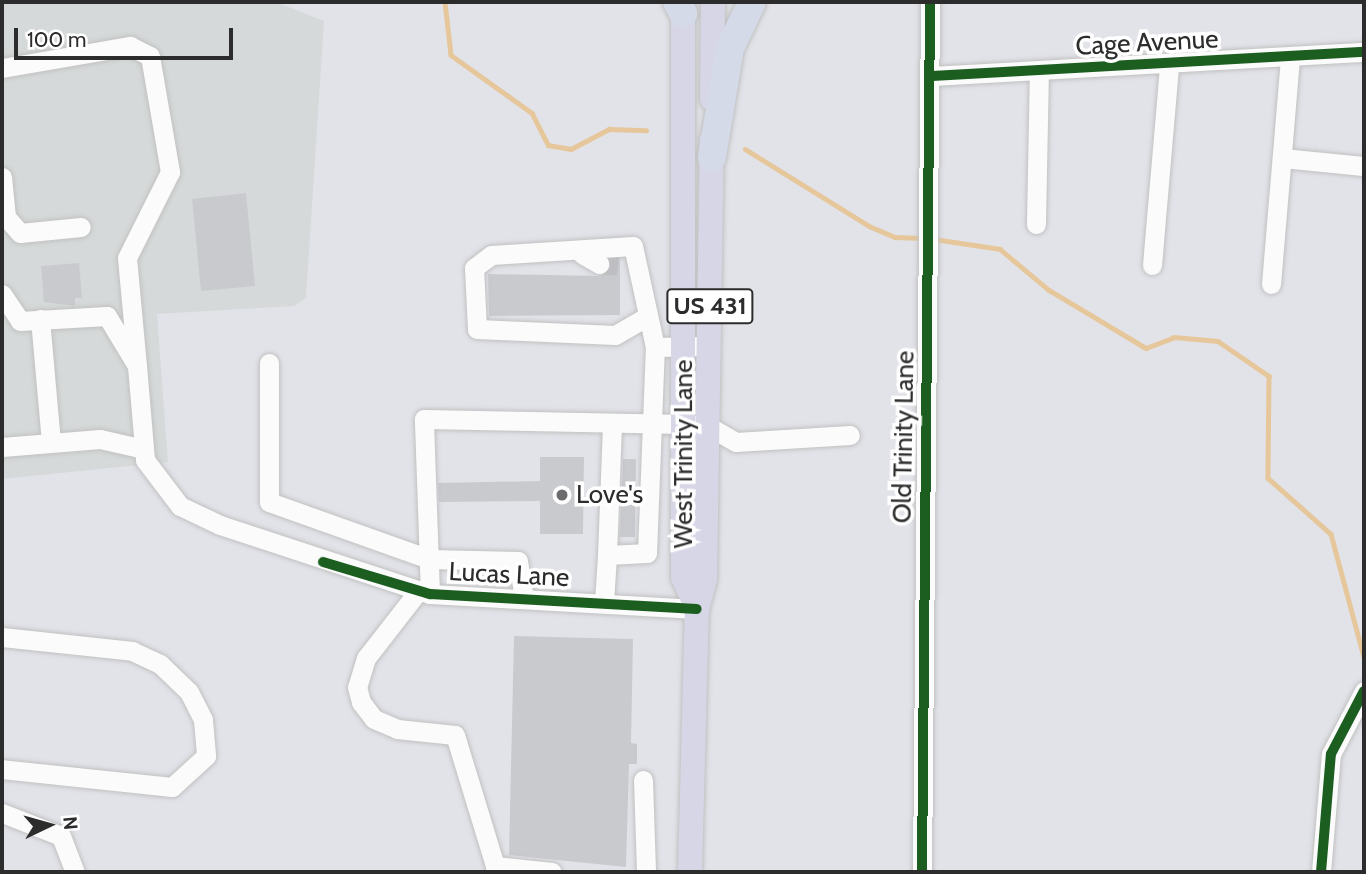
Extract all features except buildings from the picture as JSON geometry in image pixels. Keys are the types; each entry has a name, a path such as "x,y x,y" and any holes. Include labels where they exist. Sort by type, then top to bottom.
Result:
{"highway":[{"path":"712,157 730,48 752,2"}],"main road":[{"name":"West Trinity Lane","path":"690,872 697,609 696,425 709,346 713,2"},
{"name":"West Trinity Lane","path":"681,6 684,346 696,425"}],"street":[{"name":"Old Trinity Lane","path":"922,872 932,76 930,2"},
{"name":"Lucas Lane","path":"2,68 130,46 150,56 170,172 127,258 145,449 163,491 180,506 323,562 424,592 697,609"},
{"name":"Cage Avenue","path":"932,76 1169,66 1364,52"},
{"path":"1271,284 1290,57"},
{"path":"1152,265 1169,66"},
{"path":"1036,224 1040,72"},
{"path":"1282,158 1364,166"},
{"path":"2,177 6,217 20,233 81,227"},
{"path":"582,254 593,245 633,246 628,266 648,316 655,347 647,553 607,555"},
{"path":"599,264 582,254 491,256 474,268 477,329 615,335 648,316"},
{"path":"2,294 11,322 107,316 138,366"},
{"path":"40,319 51,442"},
{"path":"655,347 709,346"},
{"path":"269,363 269,502 429,559 518,561 524,599"},
{"path":"552,872 495,866 455,735 397,729 374,719 361,702 357,687 366,658 424,592 429,559 424,419 696,425 736,442 850,435"},
{"path":"604,603 612,424"},
{"path":"2,447 100,439 145,449"},
{"path":"648,519 695,520"},
{"path":"2,637 132,650 160,664 189,692 203,720 206,756 172,788 2,769"},
{"path":"1321,872 1331,754 1363,692"},
{"path":"643,780 646,872"},
{"path":"2,813 61,836 75,872"}],"shaded area":[{"path":"2,2 276,2 324,21 306,298 294,306 157,314 168,462 2,479"}],"waterway":[{"path":"445,2 451,55 532,113 548,145 571,149 609,129 646,130"},
{"path":"745,149 869,226 895,237 922,238"},
{"path":"934,239 1000,249 1049,290 1146,348 1174,337 1218,341 1269,376 1268,478 1331,534 1364,657"}],"tunnel":[{"path":"599,264 620,266"}],"cycle path":[{"path":"922,872 930,2"},
{"path":"932,76 1364,52"},
{"path":"323,562 430,594 697,609"},
{"path":"1321,872 1331,754 1364,691"}],"place":[{"name":"Love's","path":"562,495"}]}
